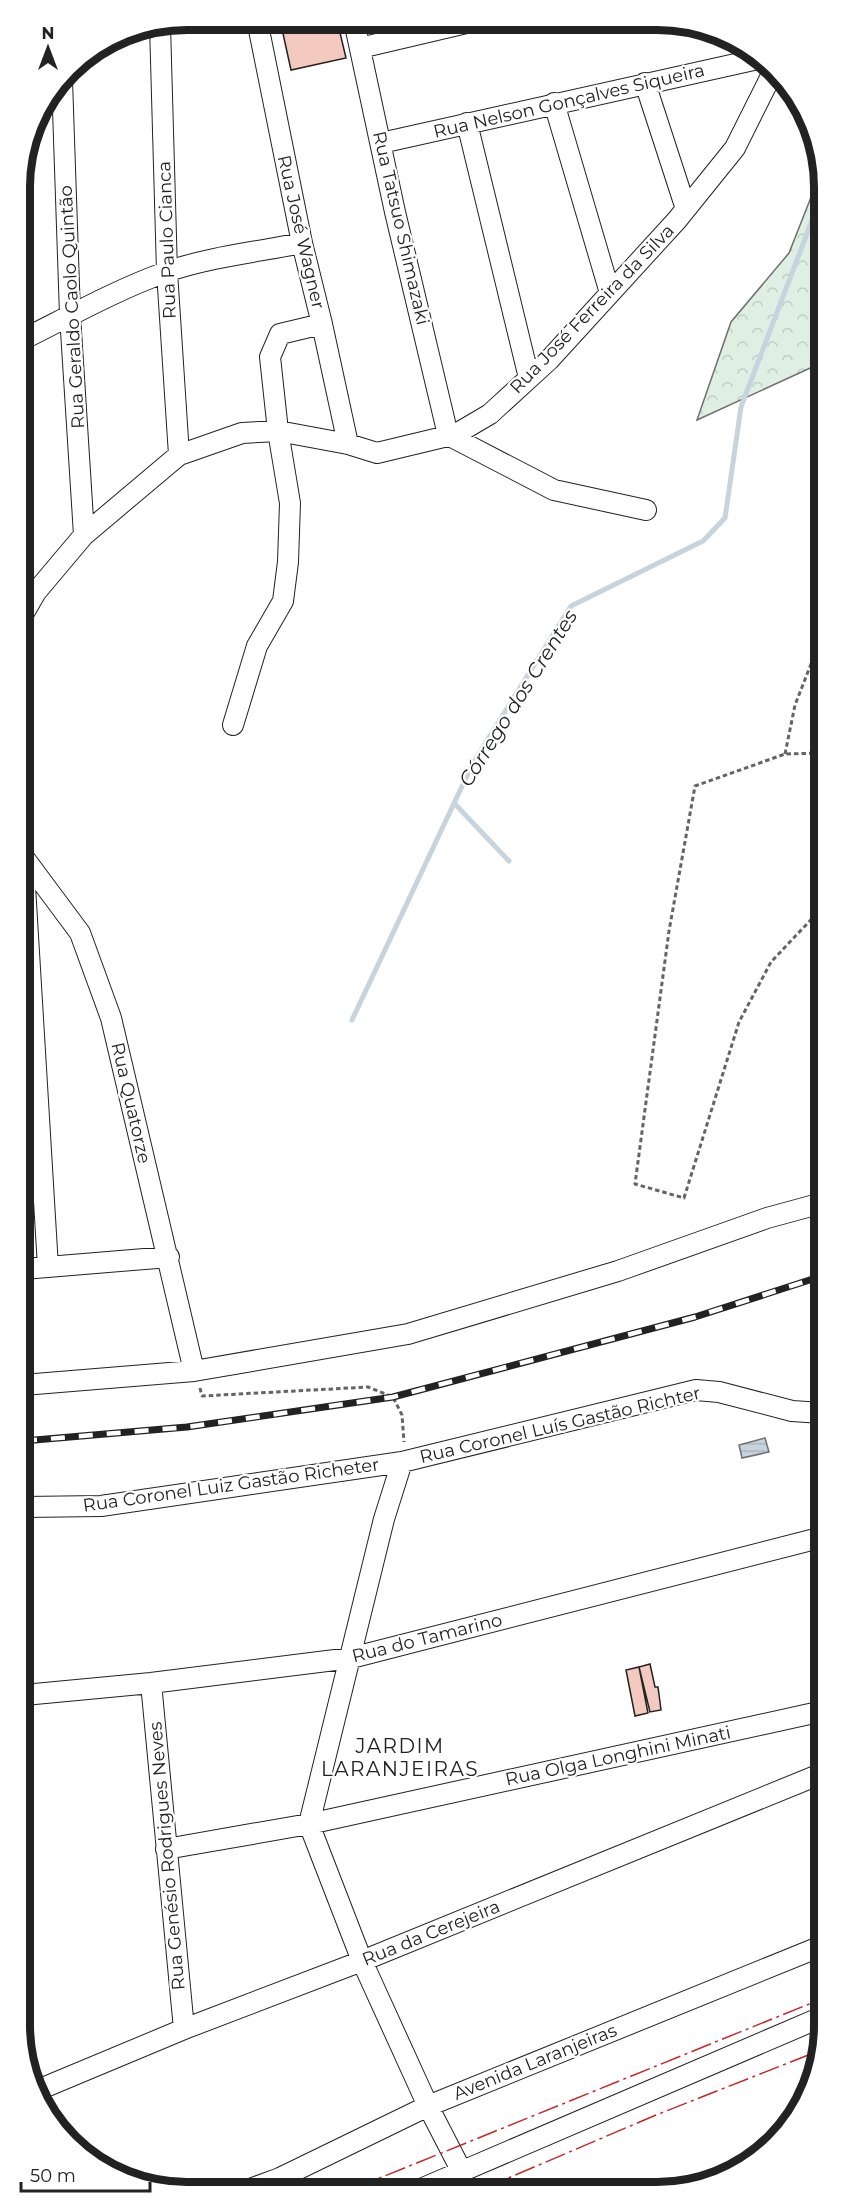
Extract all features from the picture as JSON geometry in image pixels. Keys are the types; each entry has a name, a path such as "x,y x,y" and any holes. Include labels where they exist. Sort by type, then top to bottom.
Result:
{"street":[{"name":"Rua José Wagner","path":"259,30 302,243 348,444"},
{"name":"Rua Tatsuo Shimazaki","path":"356,30 448,435"},
{"path":"360,48 437,30"},
{"name":"Rua Paulo Cianca","path":"160,32 166,272 179,455"},
{"name":"Rua Nelson Gonçalves Siqueira","path":"381,143 751,61"},
{"name":"Rua José Ferreira da Silva","path":"30,602 36,592 84,535 179,455 242,433 278,431 348,444 377,453 456,434 490,414 549,360 686,209 735,148 770,78"},
{"path":"645,83 686,209"},
{"name":"Rua Geraldo Caolo Quintão","path":"62,91 70,315 84,535"},
{"path":"554,103 610,293"},
{"path":"467,123 529,378"},
{"path":"30,336 70,315 166,272 302,243"},
{"path":"233,725 257,646 283,601 288,562 290,503 278,431 270,357 280,334 322,324"},
{"path":"448,435 554,490 646,510"},
{"name":"Rua Quatorze","path":"30,863 80,933 111,1018 194,1371"},
{"path":"30,980 48,1267"},
{"path":"30,1384 194,1371 408,1334 618,1271 767,1218 814,1205"},
{"path":"30,1268 169,1257"},
{"name":"Rua Coronel Luís Gastão Richter","path":"402,1462 696,1390 714,1391 792,1412 814,1413"},
{"path":"402,1462 384,1519 309,1824 362,1961 428,2106 462,2172"},
{"name":"Rua Coronel Luiz Gastão Richeter","path":"30,1508 101,1506 402,1462"},
{"name":"Rua do Tamarino","path":"30,1694 151,1683 351,1658 814,1539"},
{"name":"Rua Genésio Rodrigues Neves","path":"151,1683 184,2030"},
{"name":"Rua Olga Longhini Minati","path":"166,1849 309,1824 814,1713"},
{"name":"Rua da Cerejeira","path":"43,2088 814,1777"},
{"name":"Avenida Laranjeiras","path":"269,2182 428,2106 814,1949"},
{"path":"438,2182 814,2020"}],"path":[{"path":"785,754 795,705 814,656"},
{"path":"814,753 785,754 695,786 669,931 635,1184 684,1198 739,1022 771,962 814,916"},
{"path":"194,1371 202,1396 368,1387 393,1397 402,1415 404,1435 402,1462"}],"green space":[{"path":"814,190 814,366 697,420 731,322 789,253"}],"shaded area":[{"path":"765,1438 769,1452 742,1458 739,1445"}],"building":[{"path":"282,30 339,30 346,58 291,70"},
{"path":"650,1664 655,1687 658,1687 661,1710 650,1712 639,1667"},
{"path":"639,1667 648,1713 635,1716 626,1670"}],"waterway":[{"name":"Córrego dos Crentes","path":"352,1020 473,763 571,606 703,541 725,518 741,407 814,215"},
{"path":"454,803 509,861"}],"railway":[{"path":"30,1440 187,1427 393,1397 695,1317 814,1279"}],"power":[{"path":"370,2182 814,2002"},
{"path":"499,2182 656,2115 811,2054"}],"district":[{"name":"JARDIM LARANJEIRAS","path":"400,1758"}]}
